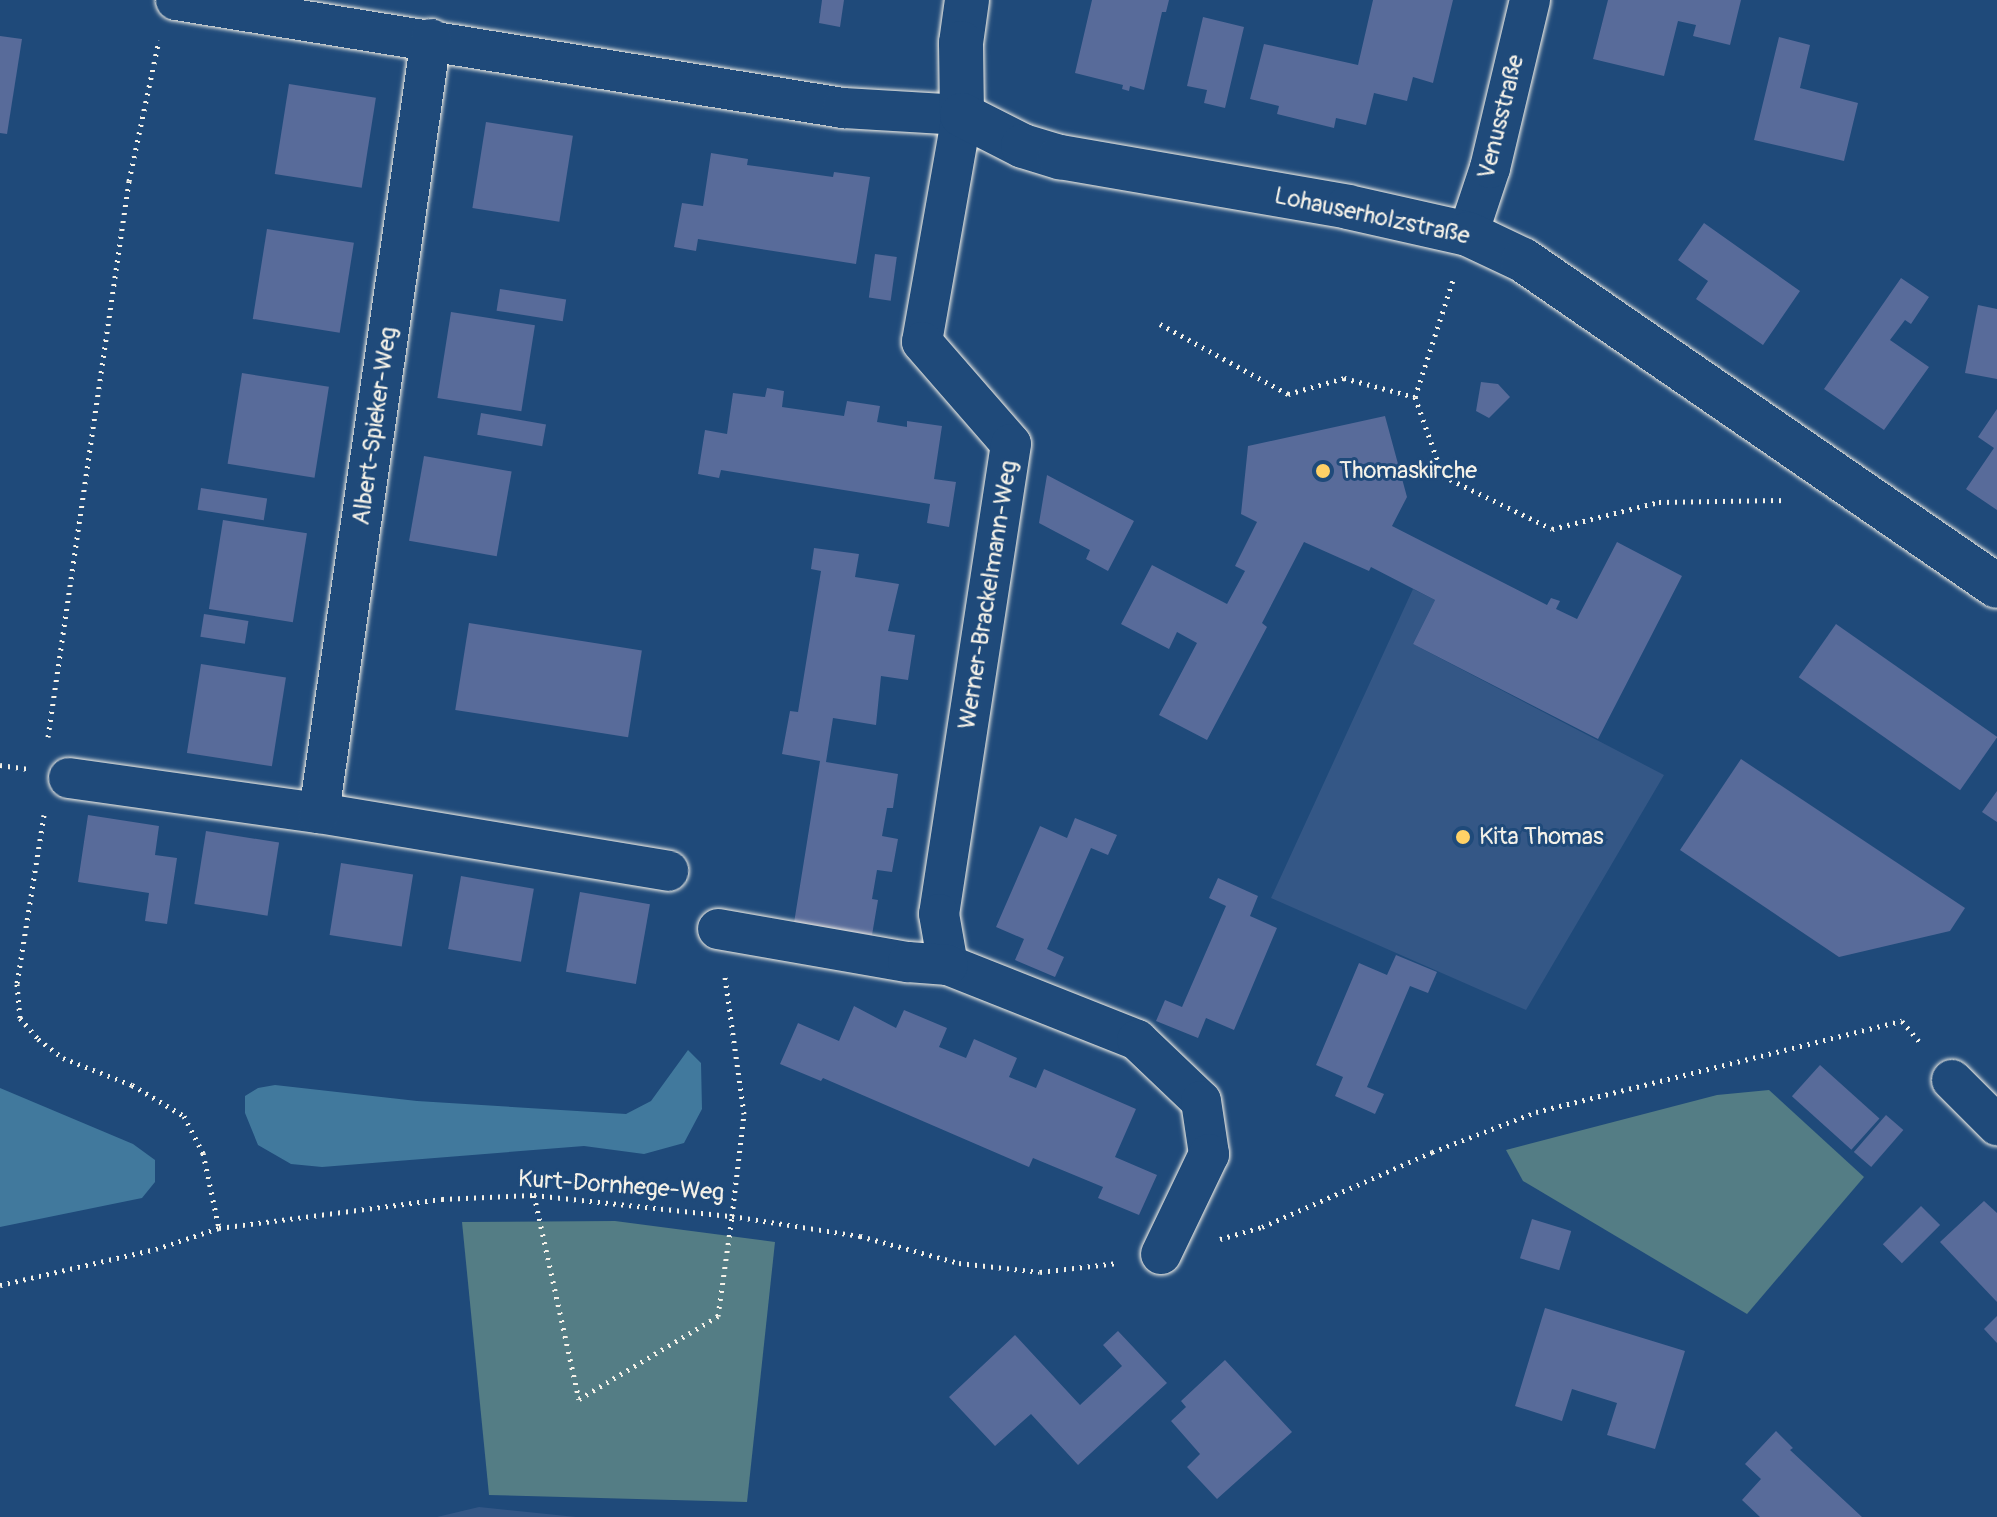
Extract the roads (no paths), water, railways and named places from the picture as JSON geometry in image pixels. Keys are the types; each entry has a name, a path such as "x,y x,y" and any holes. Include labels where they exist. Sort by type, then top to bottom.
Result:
{"street":[{"path":"168,15 431,39 843,108 962,115 961,43 967,0"},
{"name":"Venusstraße","path":"1468,234 1490,168 1530,0"},
{"name":"Albert-Spieker-Weg","path":"319,813 431,39"},
{"name":"Lohauserholzstraße","path":"962,115 1023,146 1060,157 1348,207 1468,234 1523,260 1997,586"},
{"name":"Werner-Brackelmann-Weg","path":"948,965 939,914 1011,444 922,342 962,115"},
{"path":"56,790 319,813 668,871"},
{"path":"718,929 908,962 948,965 1137,1040 1201,1101 1209,1154 1161,1254"},
{"path":"1952,1080 1997,1125"}],"place":[{"name":"Thomaskirche","path":"1323,471"},
{"name":"Kita Thomas","path":"1463,837"}]}
